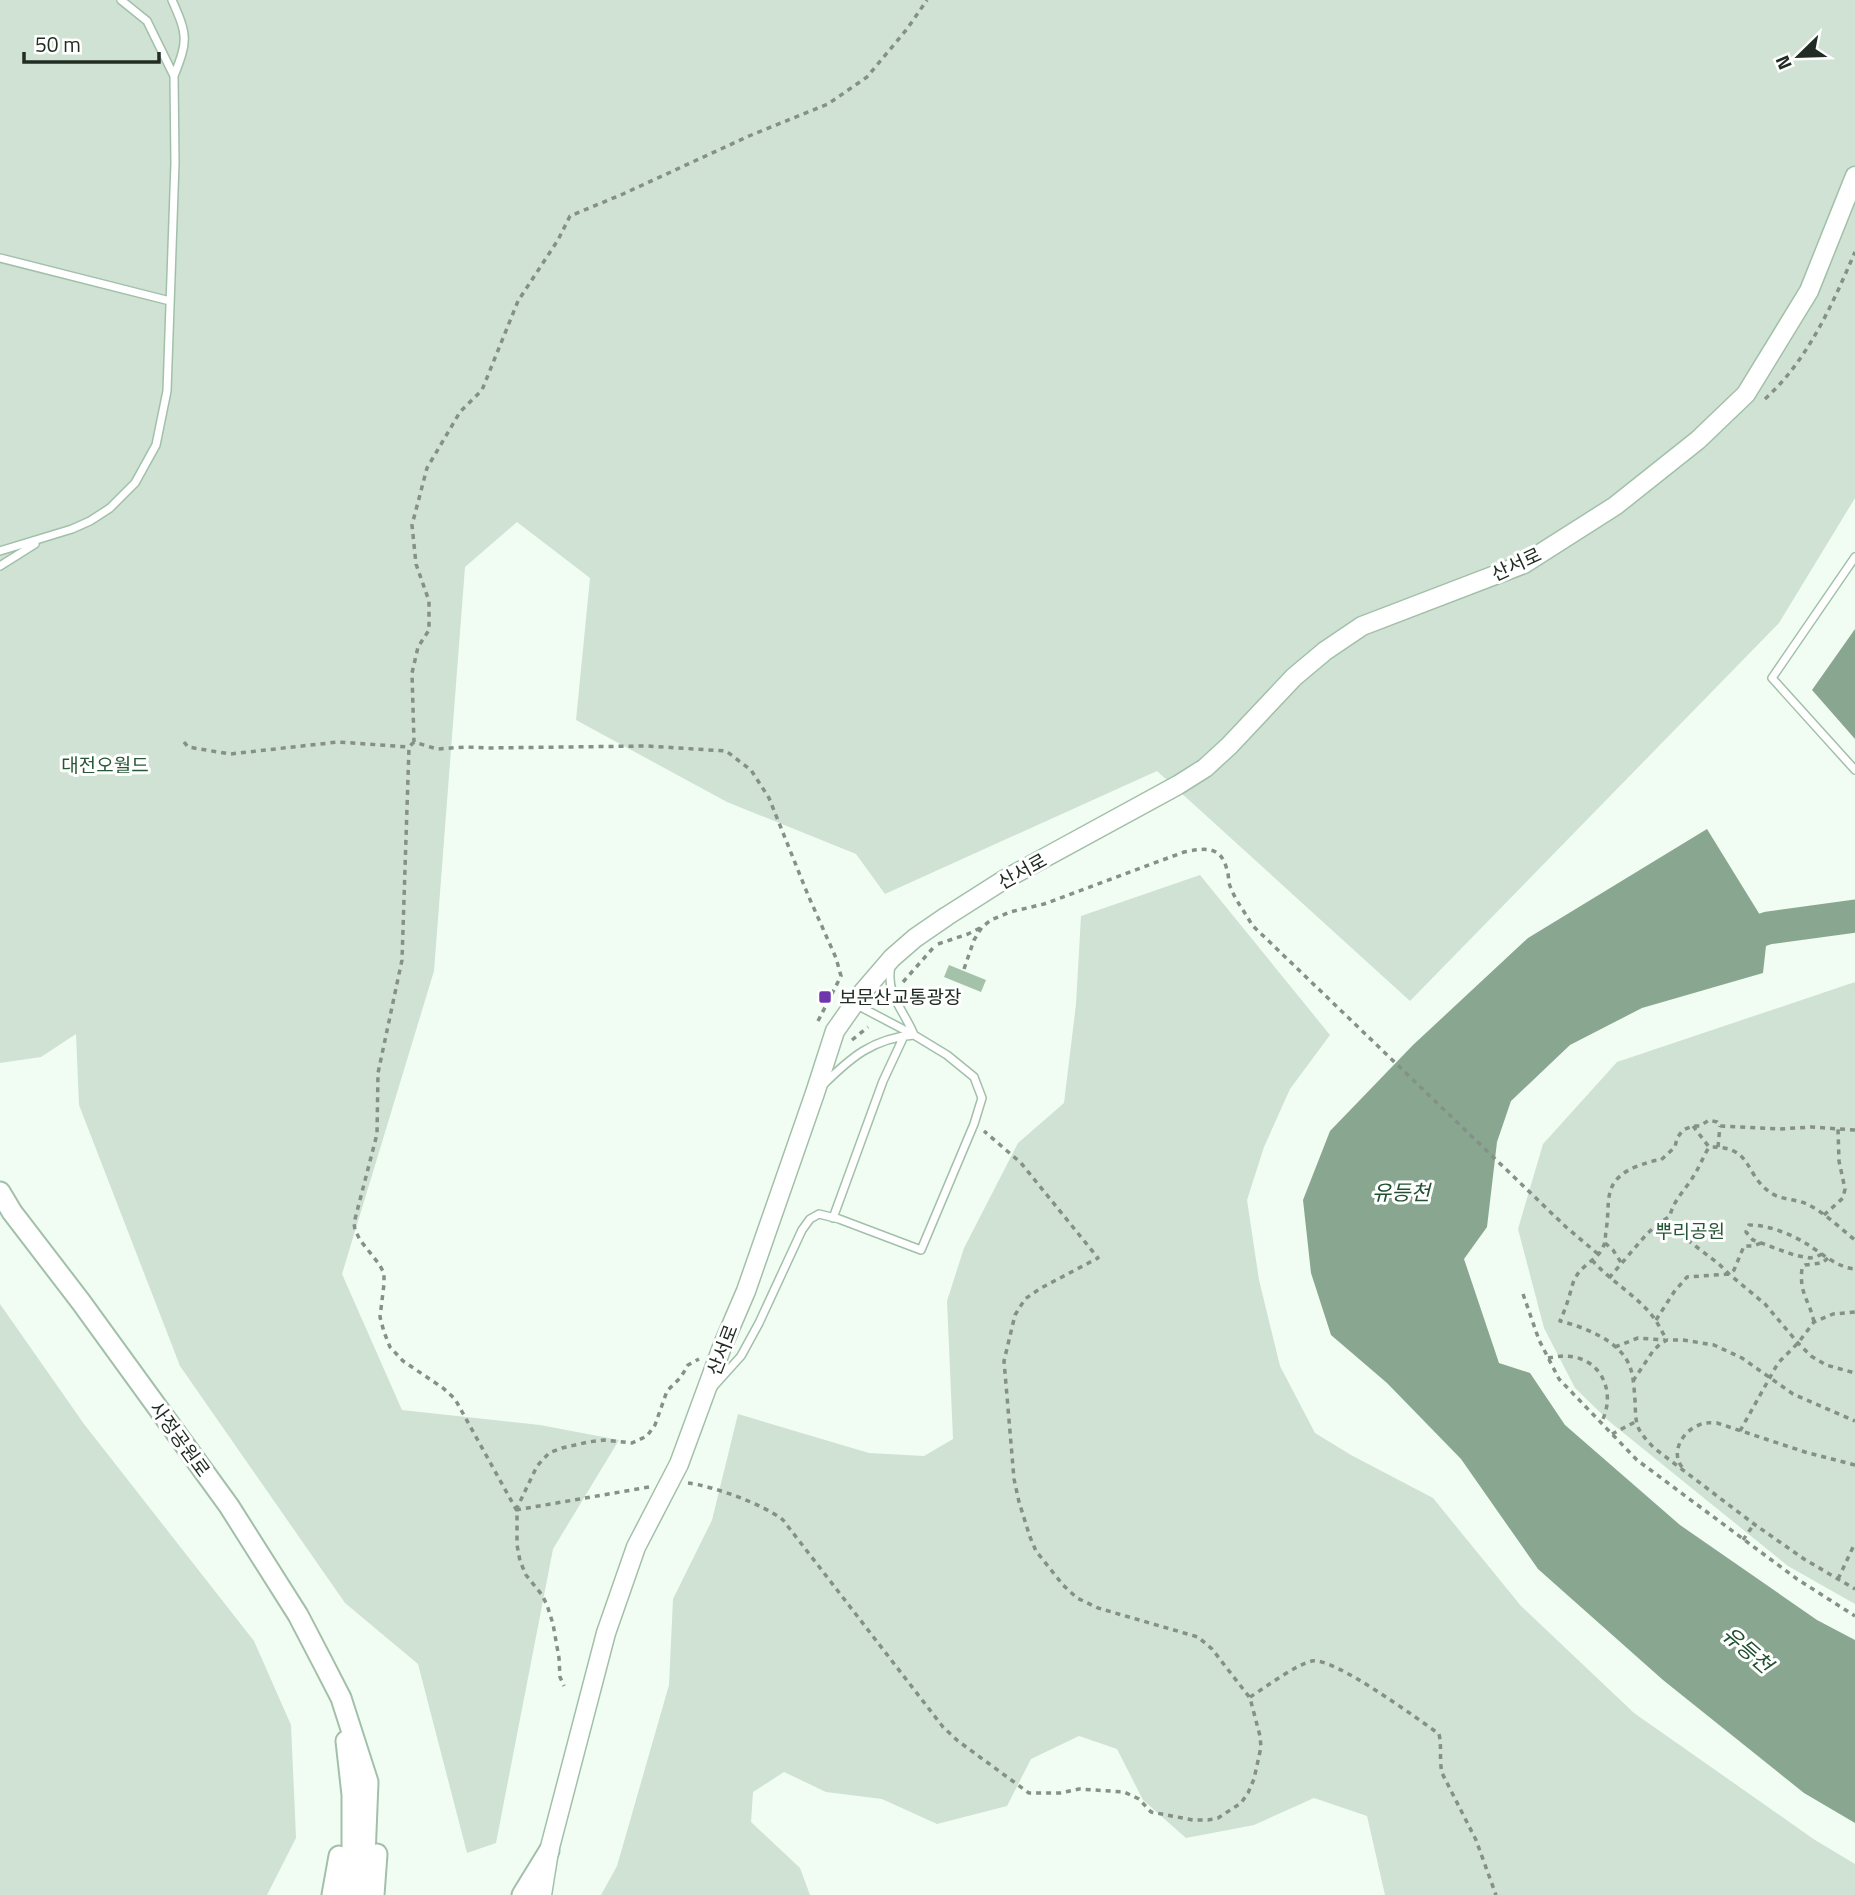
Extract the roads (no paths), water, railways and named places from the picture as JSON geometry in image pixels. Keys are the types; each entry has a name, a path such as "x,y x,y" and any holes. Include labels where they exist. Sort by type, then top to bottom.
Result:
{"main road":[{"name":"사정공원로","path":"0,1192 229,1506 298,1615 341,1698 368,1782 365,1857 360,1895"},
{"name":"사정공원로","path":"341,1698 352,1795 352,1852 346,1895"},
{"path":"332,1895 342,1841 339,1770 341,1698"},
{"path":"368,1782 378,1837 374,1895"},
{"path":"522,1895 549,1851"}],"street":[{"name":"산서로","path":"542,1895 549,1851 606,1633 636,1547 679,1464 722,1347 746,1291 835,1031 861,994 892,958 947,916 1002,881 1205,768 1294,677 1325,651 1362,626 1524,564 1615,506 1698,440 1746,394 1809,291 1855,176"},
{"name":"산서로","path":"532,1895 549,1851"}],"lane":[{"path":"120,0 147,21 174,76"},
{"path":"0,551 90,521 110,508 135,483 156,444 167,391 175,163 174,76 185,48 184,26 172,0"},
{"path":"0,258 170,301"},
{"path":"0,566 44,538"},
{"path":"1855,557 1772,678 1855,770"},
{"path":"892,958 889,981 891,992 909,1021 914,1035"},
{"path":"704,1396 740,1356 759,1323 802,1230 810,1219 819,1214 833,1217 921,1250 974,1124 982,1098 974,1077 947,1055 855,1004"},
{"path":"815,1093 855,1055 890,1039 914,1035"},
{"path":"833,1217 883,1081 904,1036"}],"water":[{"path":"1855,629 1855,739 1812,690"},
{"name":"유등천","path":"1707,829 1768,928 1763,973 1642,1008 1570,1045 1511,1101 1497,1142 1487,1227 1464,1259 1499,1363 1530,1373 1565,1425 1680,1525 1817,1620 1855,1640 1855,1823 1804,1793 1663,1680 1538,1569 1461,1459 1387,1383 1331,1335 1311,1273 1303,1200 1330,1131 1413,1045 1528,938"}],"waterway":[{"name":"유등천","path":"1724,943 1768,928 1855,916"}],"place":[{"name":"보문산교통광장","path":"825,997"}],"park label":[{"name":"대전오월드","path":"105,765"},
{"name":"뿌리공원","path":"1690,1231"}]}
